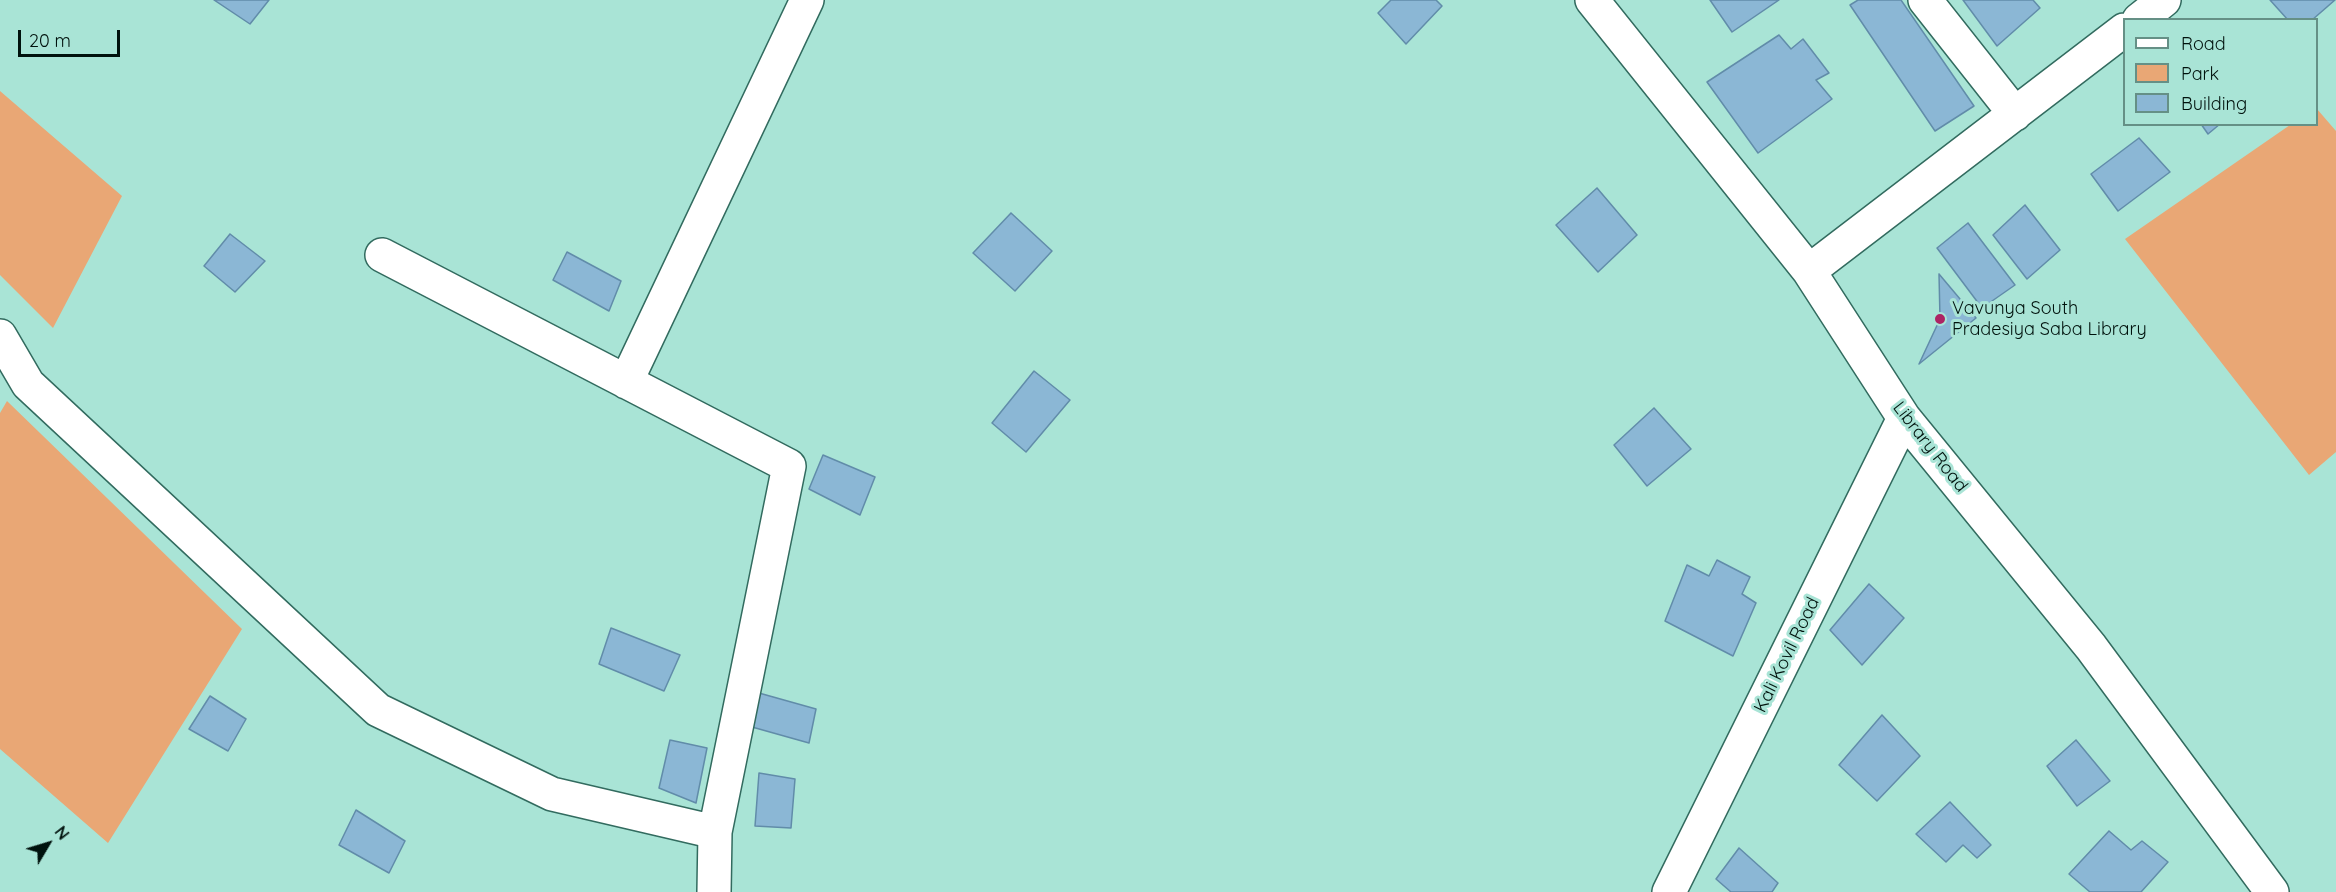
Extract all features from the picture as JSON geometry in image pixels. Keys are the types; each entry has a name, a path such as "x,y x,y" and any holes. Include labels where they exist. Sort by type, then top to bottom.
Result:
{"street":[{"path":"626,382 807,0"},
{"name":"Library Road","path":"1592,0 1809,271 1904,418 2091,646 2272,892"},
{"path":"1925,0 2014,114"},
{"path":"2142,18 2164,0"},
{"path":"1809,271 2123,31"},
{"path":"382,255 789,466 715,832 714,892"},
{"path":"0,336 28,384 378,710 552,794 715,832"},
{"name":"Kali Kovil Road","path":"1669,892 1904,418"}],"green space":[{"path":"0,91 122,196 53,328 0,275"},
{"path":"2318,110 2336,131 2336,452 2309,475 2125,239 2289,126 2318,126"},
{"path":"7,401 242,629 108,843 0,749 0,413"}],"building":[{"path":"214,0 269,0 250,24"},
{"path":"1391,0 1436,0 1442,6 1406,44 1378,13"},
{"path":"1710,0 1779,0 1732,32"},
{"path":"1858,0 1901,0 1974,106 1935,131 1850,5"},
{"path":"1963,0 2033,0 2040,8 1997,46"},
{"path":"2270,0 2335,0 2314,18 2286,18"},
{"path":"1779,35 1791,49 1803,39 1829,73 1816,80 1832,99 1758,153 1707,82"},
{"path":"2202,126 2218,126 2208,134"},
{"path":"2139,138 2170,172 2118,211 2091,174"},
{"path":"1597,188 1637,235 1598,272 1556,225"},
{"path":"2025,205 2060,250 2027,279 1993,235"},
{"path":"1011,213 1052,251 1015,291 973,253"},
{"path":"1968,223 2015,285 1982,308 1937,248"},
{"path":"230,234 265,261 235,292 204,266"},
{"path":"567,252 621,281 609,311 553,280"},
{"path":"1939,274 1976,318 1919,364 1940,319"},
{"path":"1034,371 1070,400 1026,452 992,423"},
{"path":"1654,408 1691,449 1647,486 1614,445"},
{"path":"823,455 875,477 860,515 809,489"},
{"path":"1717,560 1750,577 1742,594 1756,603 1733,656 1665,621 1687,565 1709,576"},
{"path":"1869,584 1904,618 1862,665 1830,630"},
{"path":"611,628 680,655 664,691 599,664"},
{"path":"759,693 816,709 809,743 752,727"},
{"path":"210,696 246,719 228,751 189,729"},
{"path":"1882,715 1920,756 1877,801 1839,765"},
{"path":"670,740 707,748 696,803 659,788"},
{"path":"2076,740 2110,781 2077,806 2047,766"},
{"path":"759,773 795,779 791,828 755,826"},
{"path":"1950,802 1991,845 1977,858 1963,845 1946,862 1916,834"},
{"path":"356,810 405,841 389,873 339,845"},
{"path":"2109,831 2131,850 2142,841 2168,862 2141,892 2090,892 2069,874"},
{"path":"1739,848 1778,883 1772,892 1731,892 1716,879"}],"place":[{"name":"Vavunya South Pradesiya Saba Library","path":"1940,319"}]}
